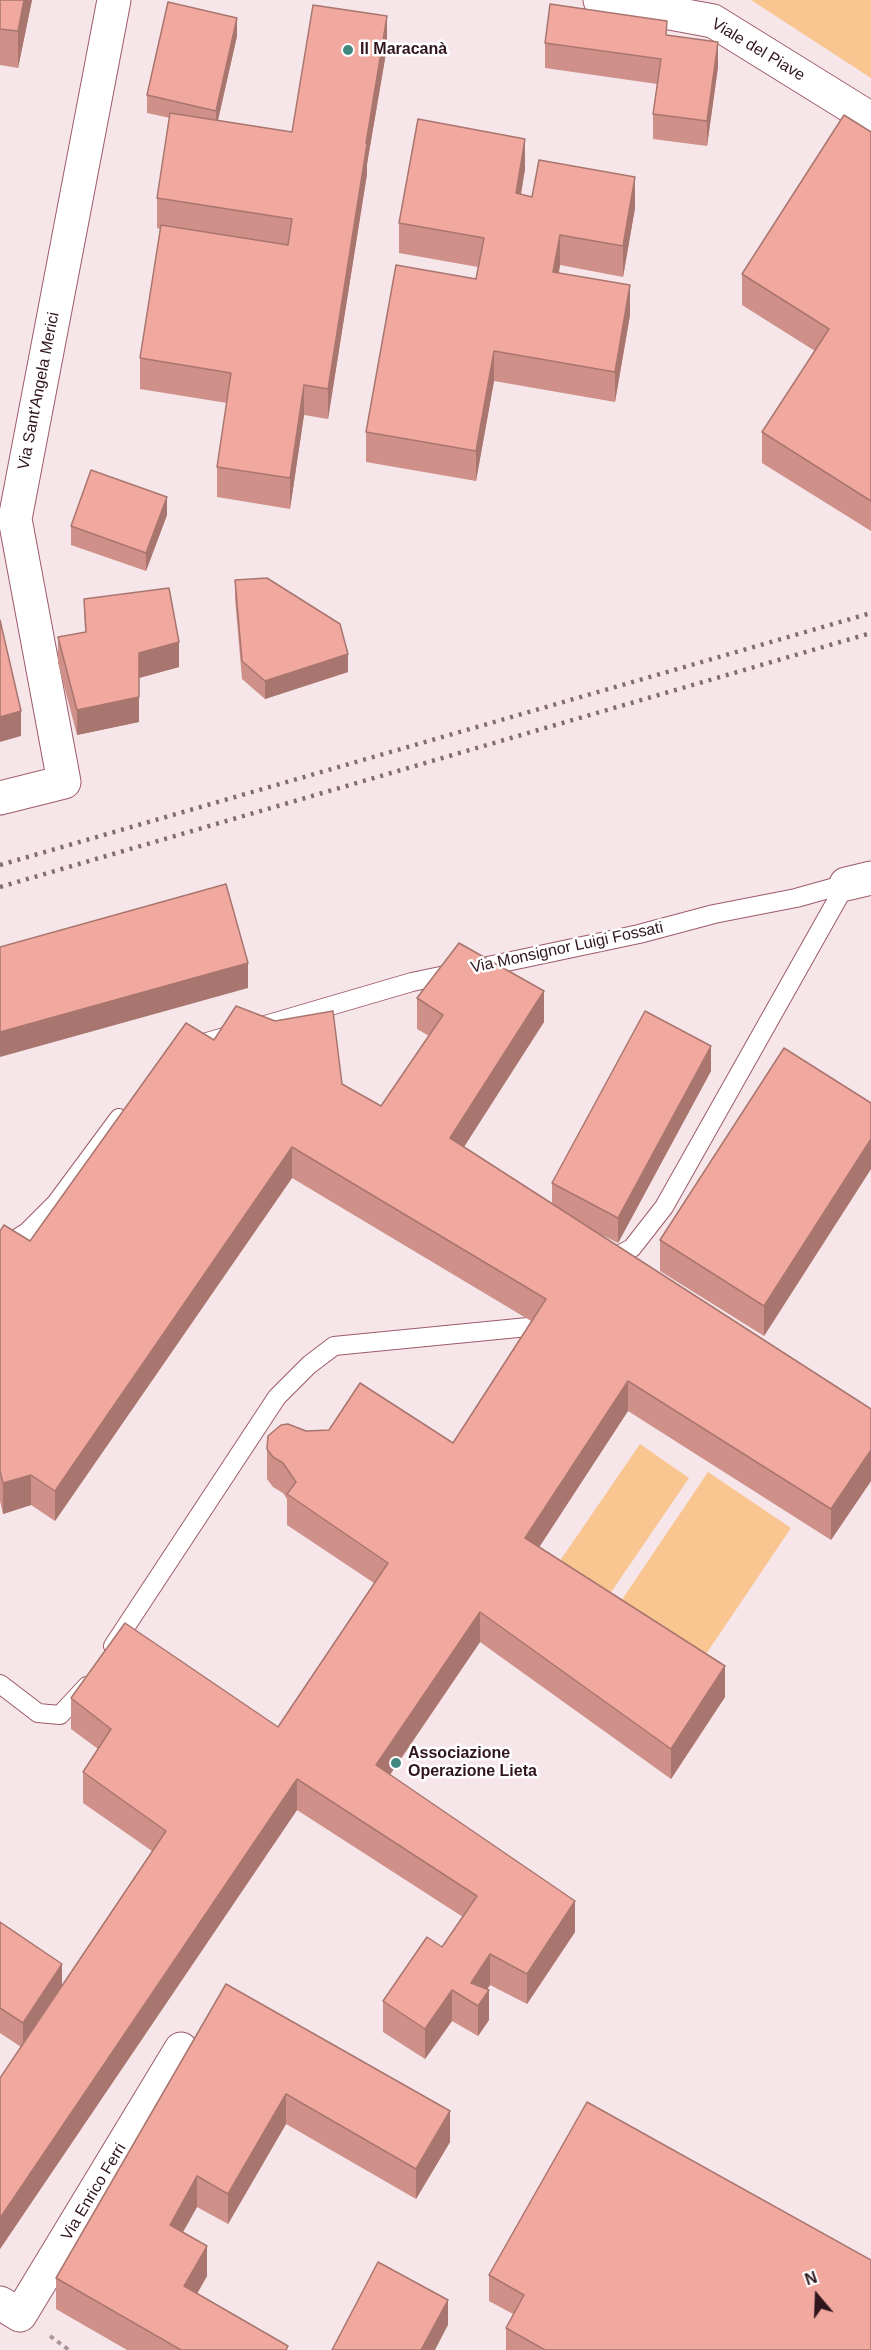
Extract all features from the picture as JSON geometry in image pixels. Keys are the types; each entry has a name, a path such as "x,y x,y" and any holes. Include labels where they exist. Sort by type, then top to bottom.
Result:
{"street":[{"name":"Via Sant'Angela Merici","path":"0,798 64,782 7,518 114,0"},
{"name":"Viale del Piave","path":"600,0 713,21 871,119"},
{"name":"Via Enrico Ferri","path":"0,2302 20,2315 181,2049"}],"lane":[{"name":"Via Monsignor Luigi Fossati","path":"176,1053 198,1044 412,982 639,934 714,914 796,898 858,881"},
{"path":"594,1262 613,1258 632,1248 664,1207 858,881"},
{"path":"0,1250 27,1232 56,1203 132,1099"},
{"path":"0,1684 38,1713 60,1715 83,1692 278,1397 309,1365 334,1346 538,1326"}],"shaded area":[{"path":"751,0 871,0 871,78"},
{"path":"640,1444 689,1478 603,1604 553,1571"},
{"path":"708,1472 791,1528 696,1669 613,1613"}],"building":[{"path":"0,0 24,0 18,31 0,29"},
{"path":"168,2 237,18 216,111 147,95"},
{"path":"550,4 667,21 666,35 718,42 707,121 653,114 661,59 545,43"},
{"path":"313,5 387,16 328,389 304,385 290,478 217,467 231,373 140,358 161,225 288,245 292,219 157,198 170,113 292,132"},
{"path":"844,115 871,132 871,501 762,432 829,329 742,274"},
{"path":"418,119 525,139 516,193 532,197 539,160 635,177 623,246 560,235 553,272 630,285 615,372 494,351 476,451 366,432 396,265 476,279 484,238 399,223"},
{"path":"91,470 167,497 146,553 71,526"},
{"path":"267,578 340,624 348,654 265,681 242,661 235,580"},
{"path":"169,588 179,642 139,653 139,697 77,710 58,637 86,632 84,599"},
{"path":"0,620 21,711 0,717"},
{"path":"226,884 248,963 0,1032 0,947"},
{"path":"459,943 544,991 450,1138 871,1409 871,1450 831,1509 628,1381 525,1538 725,1666 671,1749 480,1612 376,1765 575,1901 527,1974 490,1954 471,1983 489,1990 478,2006 452,1990 425,2029 383,2001 427,1937 442,1947 477,1896 297,1779 0,2218 0,2078 166,1831 83,1772 111,1729 71,1698 125,1623 278,1727 388,1563 287,1494 296,1482 283,1463 273,1457 267,1449 268,1436 281,1425 288,1424 306,1431 329,1430 360,1383 453,1443 546,1299 292,1147 55,1491 31,1475 3,1483 0,1471 0,1231 4,1225 30,1241 186,1023 214,1040 236,1006 275,1021 333,1011 342,1084 381,1106 443,1015 417,998"},
{"path":"645,1011 711,1046 618,1218 552,1183"},
{"path":"784,1048 871,1103 871,1139 764,1306 660,1240"},
{"path":"0,1922 62,1964 23,2023 0,2008"},
{"path":"226,1984 450,2111 416,2169 286,2094 228,2194 197,2176 170,2225 207,2246 184,2286 288,2346 286,2350 181,2350 56,2278"},
{"path":"587,2102 871,2260 871,2350 545,2350 506,2328 524,2295 489,2275"},
{"path":"378,2262 448,2300 421,2350 332,2350"}],"railway":[{"path":"0,865 871,613"},
{"path":"0,887 871,633"}],"place":[{"name":"Il Maracanà","path":"348,50"},
{"name":"Associazione Operazione Lieta","path":"396,1763"}]}
